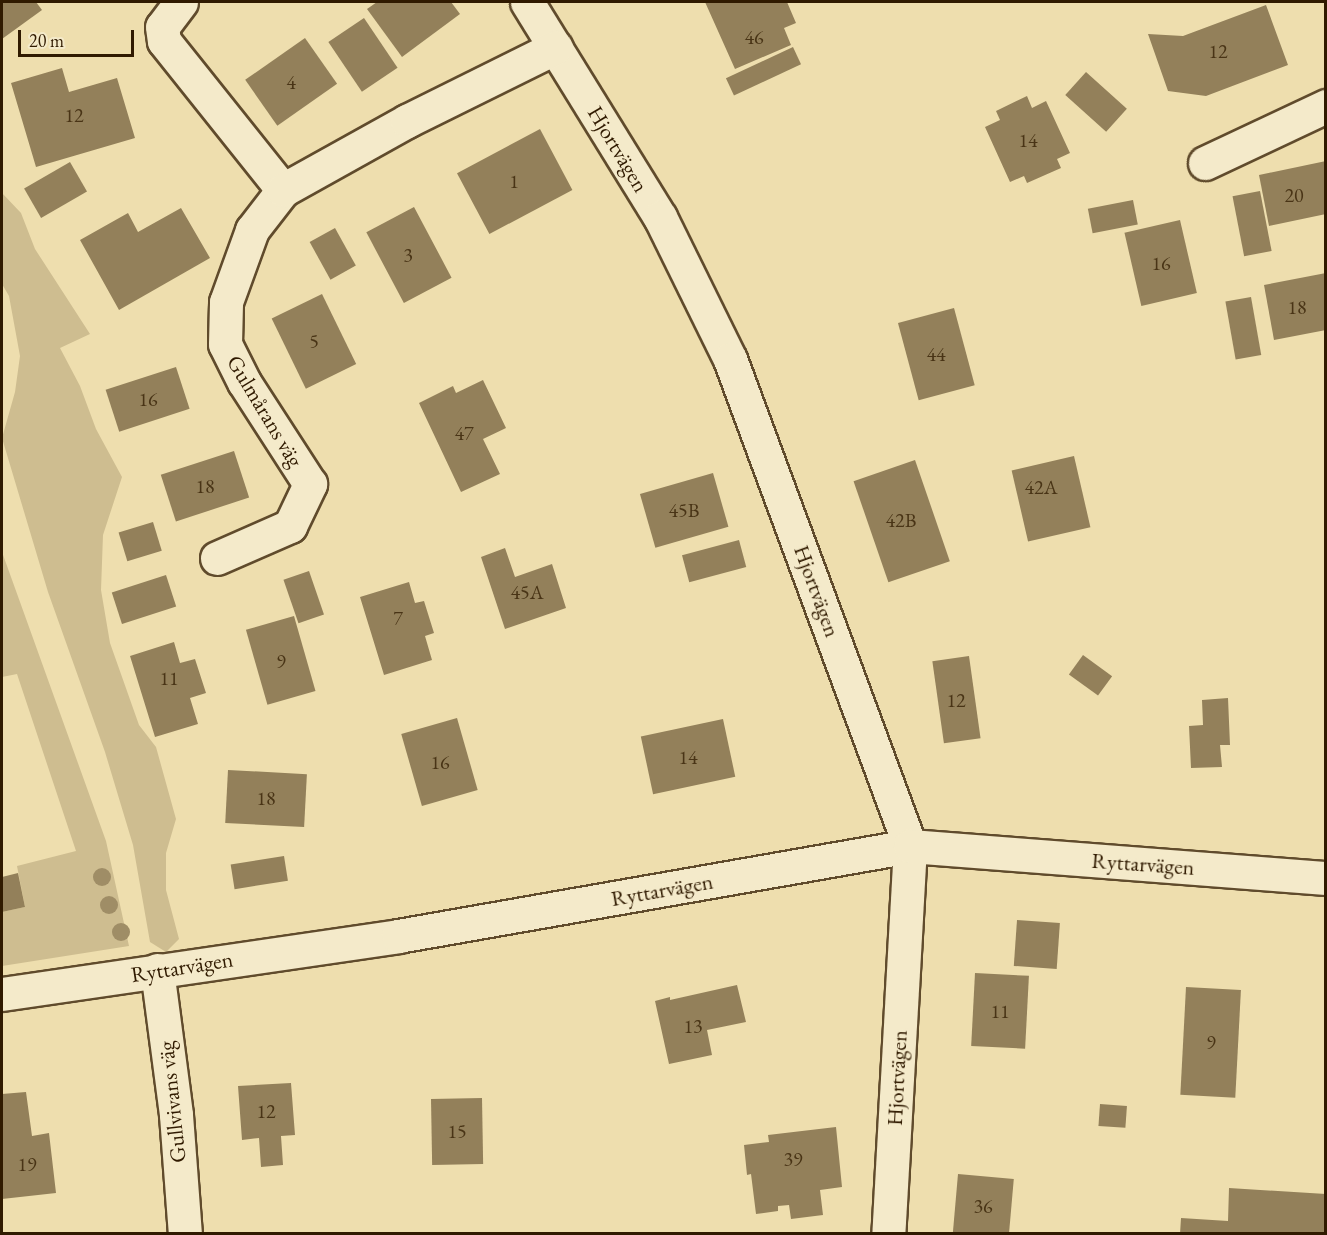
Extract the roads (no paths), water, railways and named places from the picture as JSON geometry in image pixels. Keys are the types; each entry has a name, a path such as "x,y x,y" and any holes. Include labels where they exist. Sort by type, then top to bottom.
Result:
{"street":[{"path":"182,2 162,27 164,41 284,190"},
{"name":"Hjortvägen","path":"527,2 660,217 730,359 910,846 888,1233"},
{"name":"Gulmårans väg","path":"217,558 290,526 310,484 244,382 225,344 226,302 252,230 284,190 407,121 556,47"},
{"path":"1205,163 1326,106"},
{"name":"Ryttarvägen","path":"2,994 398,936 910,846 1326,878"},
{"name":"Gullvivans väg","path":"157,970 176,1115 184,1233"}]}
